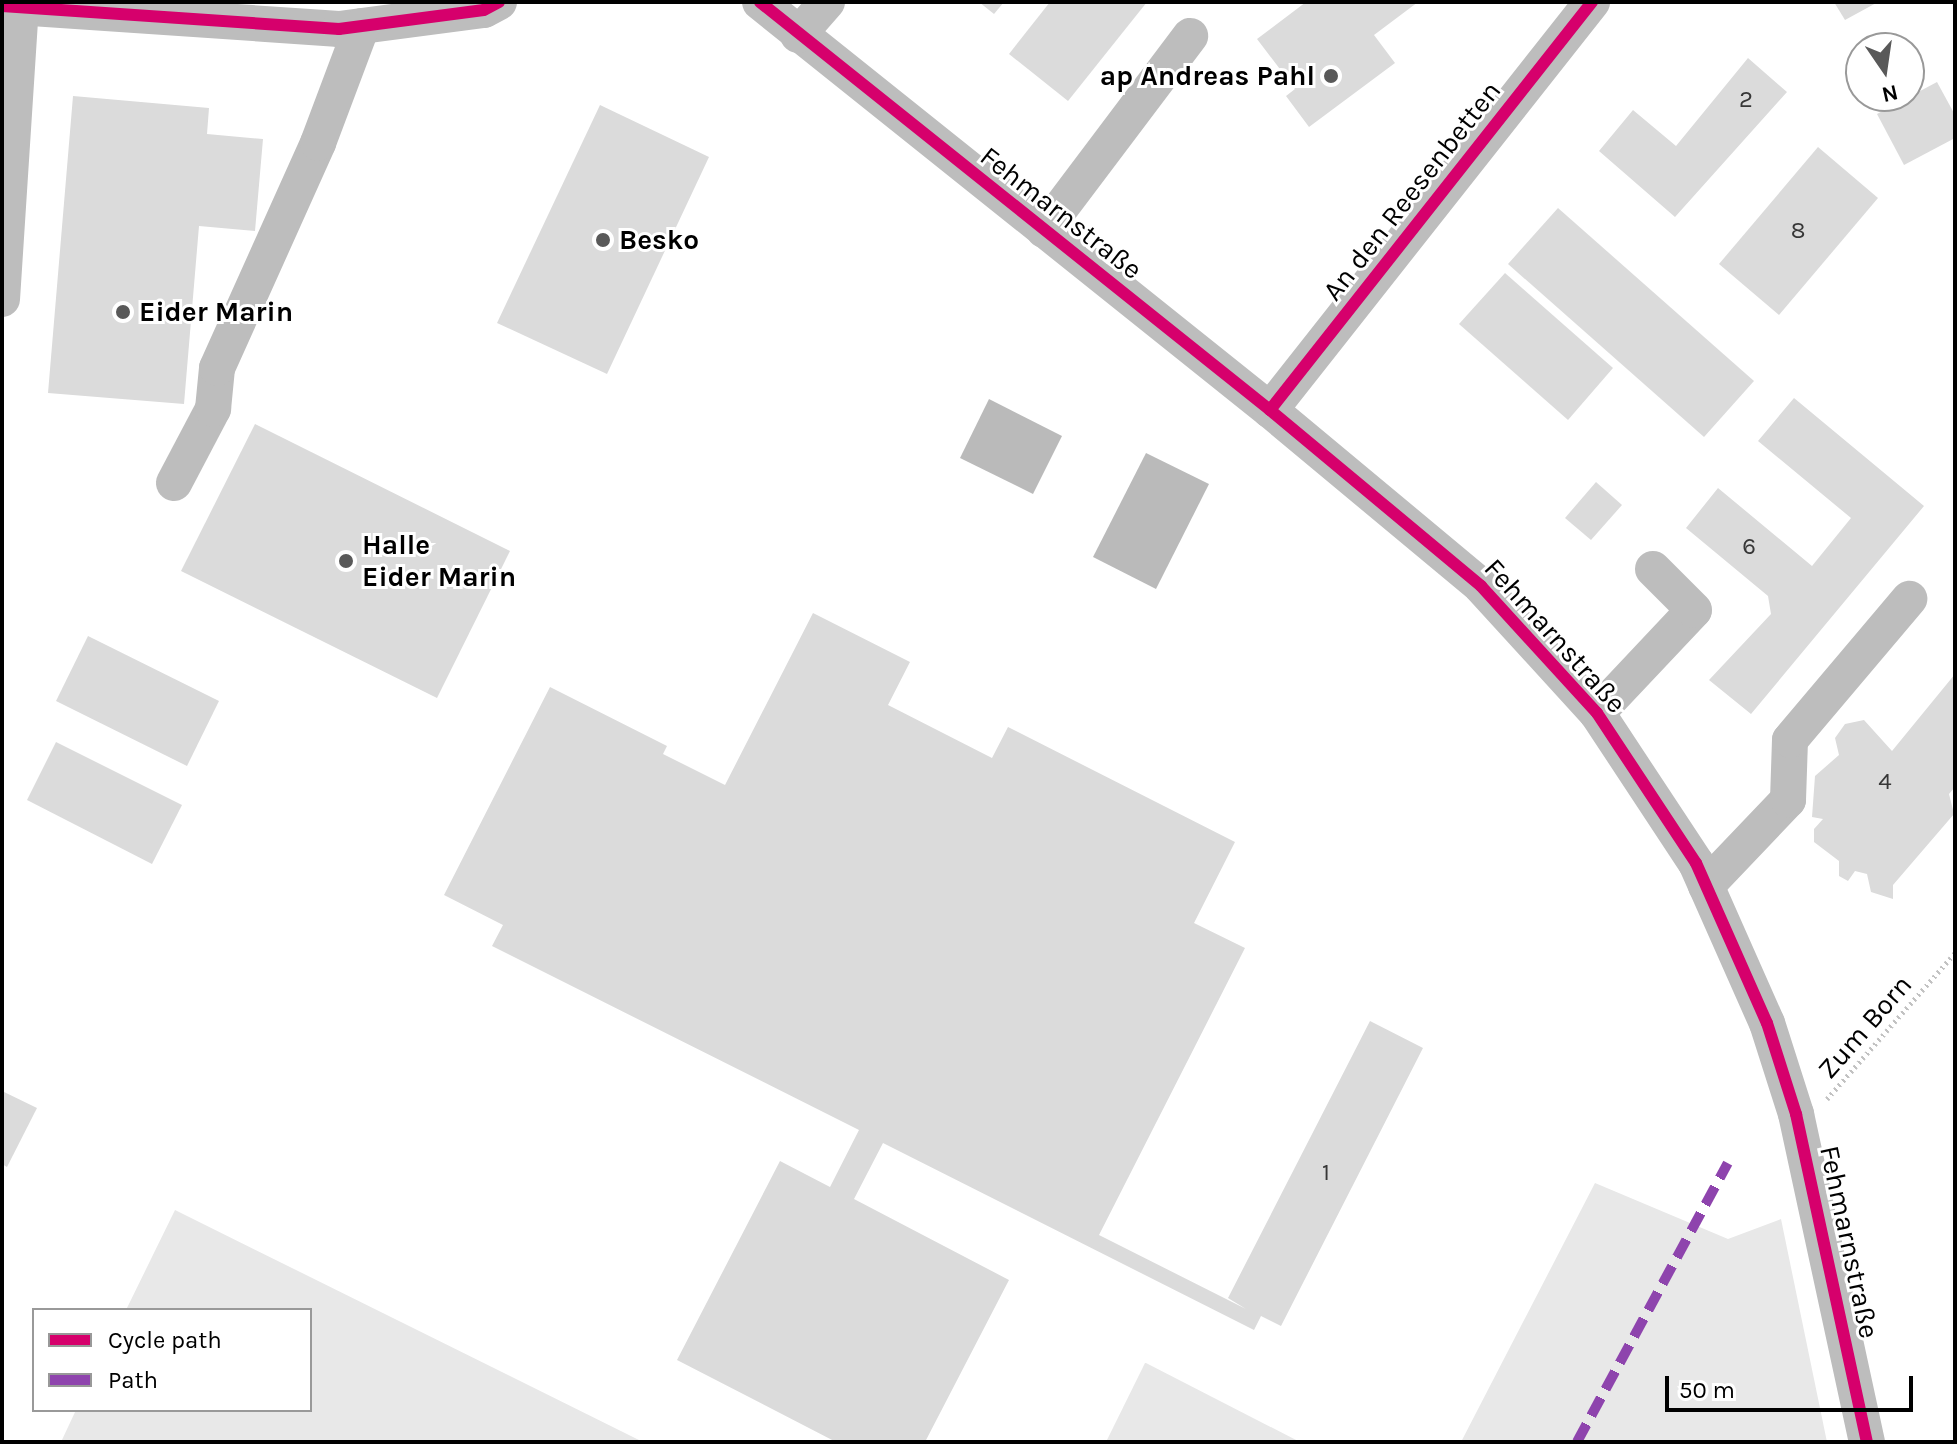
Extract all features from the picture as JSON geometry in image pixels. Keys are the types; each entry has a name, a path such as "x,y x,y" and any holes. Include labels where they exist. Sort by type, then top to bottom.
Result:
{"street":[{"path":"2,299 12,8 339,29 484,10 499,2"},
{"name":"Fehmarnstraße","path":"760,2 1270,410 1481,586 1597,713 1706,886 1767,1023 1796,1114 1867,1442"},
{"path":"798,35 827,2"},
{"name":"An den Reesenbetten","path":"1270,410 1592,2"},
{"path":"174,483 213,409 217,368 318,143 362,26"},
{"path":"1044,230 1190,36"},
{"path":"1597,713 1694,610 1653,569"},
{"path":"1706,886 1788,800 1790,740 1909,599"}],"shaded area":[{"path":"989,399 1062,436 1033,494 960,458"},
{"path":"1146,453 1209,484 1156,589 1093,557"},
{"path":"1595,1183 1728,1239 1781,1219 1827,1442 1461,1442"},
{"path":"175,1210 643,1442 61,1442 75,1412 312,1412 312,1308 127,1308"},
{"path":"1146,1363 1300,1442 1106,1442"}],"building":[{"path":"979,2 1004,2 994,14"},
{"path":"1050,2 1147,2 1068,101 1009,54"},
{"name":"ap Andreas Pahl","path":"1306,2 1418,2 1374,35 1395,63 1309,127 1286,96 1295,89 1257,39"},
{"path":"1834,2 1878,2 1845,20"},
{"path":"1748,58 1787,92 1675,217 1599,151 1633,110 1676,146"},
{"path":"1937,82 1955,115 1955,138 1904,165 1877,114 1925,112 1925,88"},
{"name":"Eider Marin","path":"73,96 209,108 207,134 263,139 255,231 199,226 184,404 48,393"},
{"name":"Besko","path":"600,105 709,157 607,374 497,323"},
{"path":"1818,147 1878,198 1779,315 1719,264"},
{"path":"1558,208 1754,381 1704,437 1508,264"},
{"path":"1505,273 1613,368 1568,420 1459,324"},
{"path":"1794,398 1924,506 1751,714 1709,680 1771,614 1768,596 1686,528 1718,488 1812,566 1851,518 1758,441"},
{"name":"Halle Eider Marin","path":"255,424 510,551 437,698 181,571"},
{"path":"1596,482 1622,505 1591,540 1565,518"},
{"path":"813,613 910,662 888,705 992,758 1008,727 1235,842 1194,923 1245,948 1099,1235 1246,1309 1228,1298 1370,1021 1423,1048 1281,1326 1261,1316 1254,1330 883,1143 854,1199 1009,1280 925,1442 836,1442 677,1360 780,1161 830,1187 859,1130 492,946 503,925 444,895 550,687 667,746 663,754 725,785"},
{"path":"88,636 219,701 187,766 56,701"},
{"path":"1955,674 1955,787 1949,794 1954,814 1893,885 1893,899 1871,892 1867,874 1855,871 1848,881 1839,876 1839,861 1814,842 1814,829 1823,819 1812,817 1815,776 1839,755 1835,738 1845,724 1864,720 1892,751"},
{"path":"56,742 182,805 152,864 27,800"},
{"path":"2,1091 37,1108 7,1167 2,1164"}],"marked path":[{"path":"1577,1442 1728,1163"}],"cycle path":[{"path":"2,6 339,29 484,10 499,2"},
{"path":"760,2 1270,410 1481,586 1597,713 1696,863 1767,1023 1796,1114 1867,1442"},
{"path":"1270,410 1592,2"}],"place":[{"name":"ap Andreas Pahl","path":"1331,76"},
{"name":"Besko","path":"603,240"},
{"name":"Eider Marin","path":"123,312"},
{"name":"Halle Eider Marin","path":"346,561"}]}
